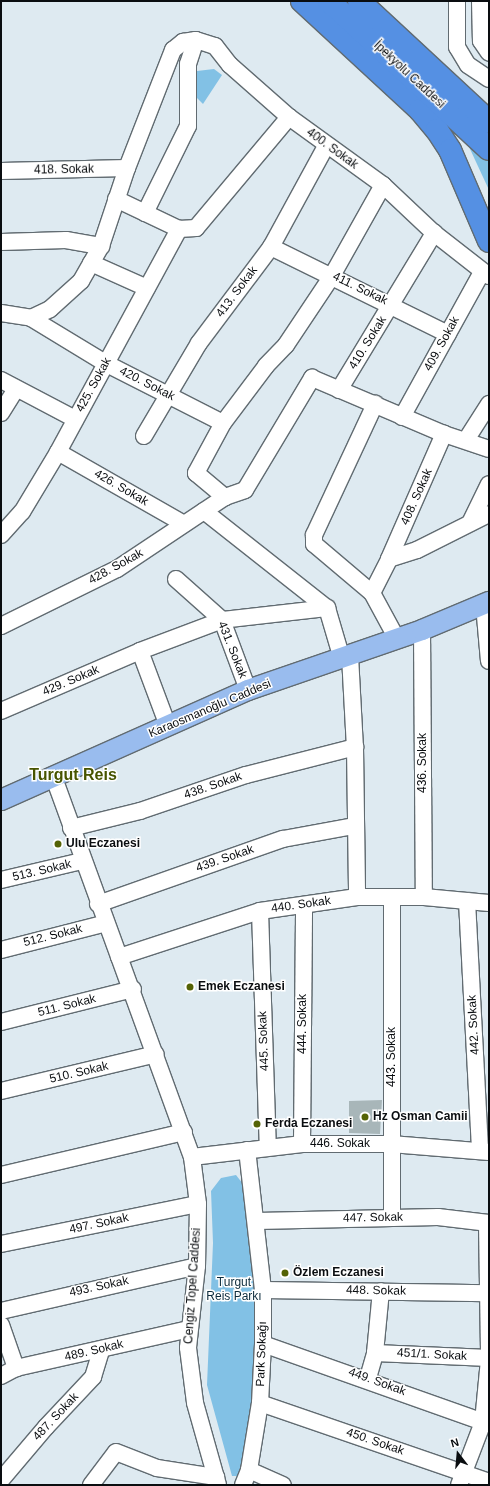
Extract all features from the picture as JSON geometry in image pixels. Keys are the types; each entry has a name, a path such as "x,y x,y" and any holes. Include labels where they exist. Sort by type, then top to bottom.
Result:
{"highway":[{"path":"302,1 420,110 437,130 450,150 489,241"},
{"name":"İpekyolu Caddesi","path":"329,1 489,150"},
{"name":"İpekyolu Caddesi","path":"359,1 489,122"}],"main road":[{"name":"Karaosmanoğlu Caddesi","path":"1,800 54,778 248,690 346,658 487,604"}],"street":[{"path":"457,1 457,47 468,65 489,79"},
{"path":"480,1 481,41 489,53"},
{"path":"1,313 31,318 50,309 76,286 101,246 127,168 173,50 183,42 196,40 188,64 188,126 145,213"},
{"name":"400. Sokak","path":"196,40 215,46 230,65 289,117 326,146 383,185 434,233 486,274"},
{"path":"116,199 178,230 196,228 289,117"},
{"name":"413. Sokak","path":"144,436 166,394 199,343 271,247 326,146"},
{"name":"418. Sokak","path":"1,171 127,168"},
{"path":"225,497 196,473 223,423 266,366 286,345 332,276 383,185"},
{"name":"425. Sokak","path":"1,535 22,512 58,452 178,230"},
{"name":"410. Sokak","path":"339,390 392,305 434,233"},
{"path":"1,242 66,240 101,246"},
{"name":"411. Sokak","path":"271,247 392,305 448,334"},
{"path":"91,264 147,288"},
{"name":"409. Sokak","path":"402,416 448,334 486,274"},
{"name":"420. Sokak","path":"31,318 105,363 223,423"},
{"name":"428. Sokak","path":"1,626 117,569 225,497 245,490 312,378 339,390"},
{"path":"1,380 75,419"},
{"path":"1,413 16,389"},
{"path":"339,390 444,434 466,440 489,449"},
{"path":"375,404 314,535 314,544 372,593 397,639"},
{"path":"466,440 489,404"},
{"name":"408. Sokak","path":"372,593 389,559 444,434"},
{"name":"426. Sokak","path":"58,452 184,524"},
{"path":"470,523 489,484"},
{"path":"204,512 327,608 346,658 355,747 354,826 357,897"},
{"path":"389,559 489,514"},
{"name":"431. Sokak","path":"176,579 222,620 248,690"},
{"path":"487,604 489,661"},
{"name":"429. Sokak","path":"1,711 140,651 222,620 327,608"},
{"name":"436. Sokak","path":"422,630 424,896"},
{"path":"140,651 168,726"},
{"name":"438. Sokak","path":"71,828 140,811 246,775 355,747"},
{"name":"Cengiz Topel Caddesi","path":"54,778 82,861 133,989 192,1157 198,1204 197,1266 188,1348 195,1403 217,1481"},
{"name":"439. Sokak","path":"98,904 284,839 354,826"},
{"name":"513. Sokak","path":"1,880 82,861"},
{"name":"440. Sokak","path":"120,957 260,911 304,904 357,897 424,896 467,901 489,900"},
{"name":"443. Sokak","path":"392,897 392,1218"},
{"name":"442. Sokak","path":"467,901 484,1111 485,1151"},
{"name":"444. Sokak","path":"302,1144 304,904"},
{"name":"445. Sokak","path":"260,911 268,1146"},
{"name":"512. Sokak","path":"1,950 106,923"},
{"name":"511. Sokak","path":"1,1022 133,989"},
{"name":"510. Sokak","path":"1,1091 156,1054"},
{"path":"1,1175 184,1132"},
{"name":"446. Sokak","path":"192,1157 268,1146 302,1144 391,1144 485,1151"},
{"name":"Park Sokağı","path":"243,1485 249,1470 260,1403 264,1290 258,1221 247,1150"},
{"name":"497. Sokak","path":"1,1244 198,1204"},
{"name":"447. Sokak","path":"258,1221 438,1217 488,1223"},
{"path":"488,1223 489,1352"},
{"name":"493. Sokak","path":"1,1311 197,1266"},
{"name":"448. Sokak","path":"264,1290 488,1293"},
{"path":"368,1378 375,1353 381,1291"},
{"path":"1,1325 16,1368"},
{"name":"489. Sokak","path":"1,1376 16,1368 189,1329"},
{"name":"449. Sokak","path":"263,1344 368,1378 486,1423"},
{"name":"487. Sokak","path":"1,1480 46,1427 93,1377 101,1350"},
{"name":"451/1. Sokak","path":"375,1353 489,1359"},
{"path":"461,1478 486,1423 489,1359"},
{"name":"450. Sokak","path":"260,1403 461,1478 489,1482"},
{"path":"91,1485 116,1452 156,1468 217,1481"},
{"path":"249,1470 283,1485"}],"green space":[{"path":"214,69 222,75 203,104 194,95 190,78 197,71"},
{"path":"464,136 489,160 489,190"},
{"name":"Turgut Reis Parkı","path":"236,1175 243,1184 257,1289 251,1430 239,1476 232,1476 207,1385 213,1243 211,1191 221,1178"}],"building":[{"name":"Hz Osman Camii","path":"382,1100 380,1134 349,1133 349,1101"}],"place":[{"name":"Ulu Eczanesi","path":"58,844"},
{"name":"Emek Eczanesi","path":"190,987"},
{"name":"Hz Osman Camii","path":"365,1117"},
{"name":"Ferda Eczanesi","path":"257,1124"},
{"name":"Özlem Eczanesi","path":"285,1273"}],"district":[{"name":"Turgut Reis","path":"73,775"}]}
